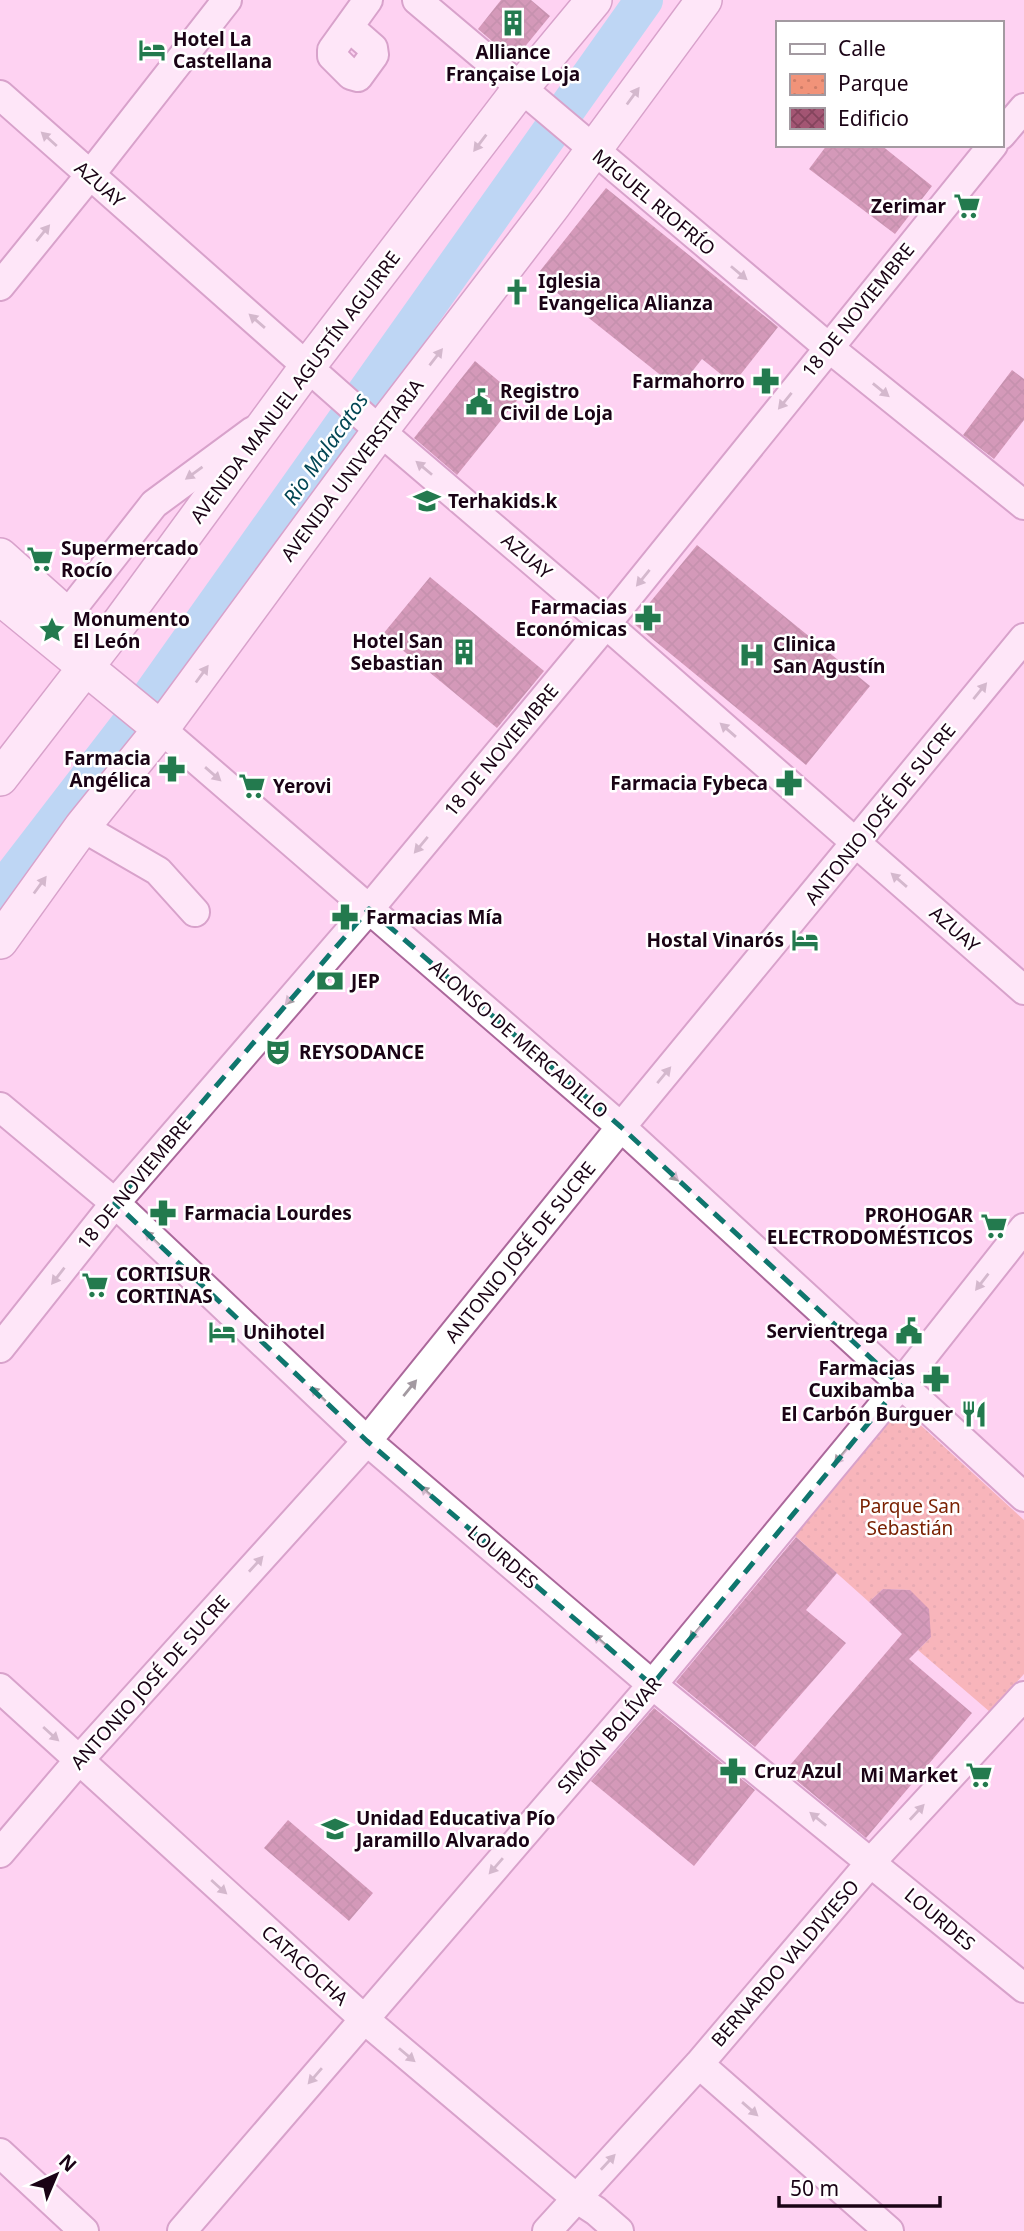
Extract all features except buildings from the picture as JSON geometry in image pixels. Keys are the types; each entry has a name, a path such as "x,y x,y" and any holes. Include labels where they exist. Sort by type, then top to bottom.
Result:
{"main road":[{"name":"AVENIDA MANUEL AGUSTÍN AGUIRRE","path":"0,778 93,662 269,419 313,370 594,0"},
{"name":"AVENIDA UNIVERSITARIA","path":"0,941 153,723 373,425 587,146 704,0"},
{"name":"ALONSO DE MERCADILLO","path":"0,556 16,597 93,662 153,723"},
{"name":"ALONSO DE MERCADILLO","path":"16,597 67,615 93,662"}],"street":[{"path":"0,286 227,0"},
{"path":"349,27 368,0"},
{"name":"MIGUEL RIOFRÍO","path":"417,0 828,347 1024,505"},
{"name":"AZUAY","path":"0,95 373,425 606,624 1024,990"},
{"path":"1003,133 1024,108"},
{"name":"18 DE NOVIEMBRE","path":"0,1349 115,1203 369,909 606,624 991,147"},
{"path":"67,615 154,505 269,419"},
{"name":"ANTONIO JOSÉ DE SUCRE","path":"0,1853 79,1760 367,1441 1024,638"},
{"name":"ALONSO DE MERCADILLO","path":"153,723 621,1128 1024,1497"},
{"path":"82,827 158,871 195,912"},
{"name":"LOURDES","path":"0,1107 115,1203 367,1441 653,1685 1024,1988"},
{"name":"SIMÓN BOLÍVAR","path":"182,2231 653,1685 900,1385 1024,1228"},
{"name":"CATACOCHA","path":"0,1688 364,2019 576,2198 619,2231"},
{"name":"BERNARDO VALDIVIESO","path":"547,2231 699,2064 871,1862 1024,1696"},
{"path":"699,2064 889,2231"},
{"path":"0,2153 84,2231"}],"highlighted area":[{"path":"369,909 621,1127 900,1385 652,1685 367,1441 115,1203"}],"green space":[{"name":"Parque San Sebastián","path":"902,1408 1024,1520 1024,1674 990,1712 918,1650 931,1637 910,1590 883,1589 869,1602 793,1534"}],"waterway":[{"name":"Rio Malacatos","path":"0,893 146,703 644,0"}],"place":[{"name":"Alliance Française Loja","path":"513,23"},
{"name":"Hotel La Castellana","path":"152,50"},
{"name":"Zerimar","path":"967,206"},
{"name":"Iglesia Evangelica Alianza","path":"517,292"},
{"name":"Farmahorro","path":"766,381"},
{"name":"Registro Civil de Loja","path":"479,402"},
{"name":"Terhakids.k","path":"427,501"},
{"name":"Supermercado Rocío","path":"40,559"},
{"name":"Farmacias Económicas","path":"648,618"},
{"name":"Monumento El León","path":"52,630"},
{"name":"Hotel San Sebastian","path":"464,652"},
{"name":"Clinica San Agustín","path":"752,655"},
{"name":"Farmacia Angélica","path":"172,769"},
{"name":"Farmacia Fybeca","path":"789,783"},
{"name":"Yerovi","path":"252,786"},
{"name":"Farmacias Mía","path":"345,917"},
{"name":"Hostal Vinarós","path":"805,940"},
{"name":"JEP","path":"330,981"},
{"name":"REYSODANCE","path":"278,1052"},
{"name":"Farmacia Lourdes","path":"163,1213"},
{"name":"PROHOGAR ELECTRODOMÉSTICOS","path":"994,1226"},
{"name":"CORTISUR CORTINAS","path":"95,1285"},
{"name":"Servientrega","path":"909,1331"},
{"name":"Unihotel","path":"222,1332"},
{"name":"Farmacias Cuxibamba","path":"936,1379"},
{"name":"El Carbón Burguer","path":"974,1414"},
{"name":"Cruz Azul","path":"733,1771"},
{"name":"Mi Market","path":"979,1775"},
{"name":"Unidad Educativa Pío Jaramillo Alvarado","path":"335,1829"}]}
